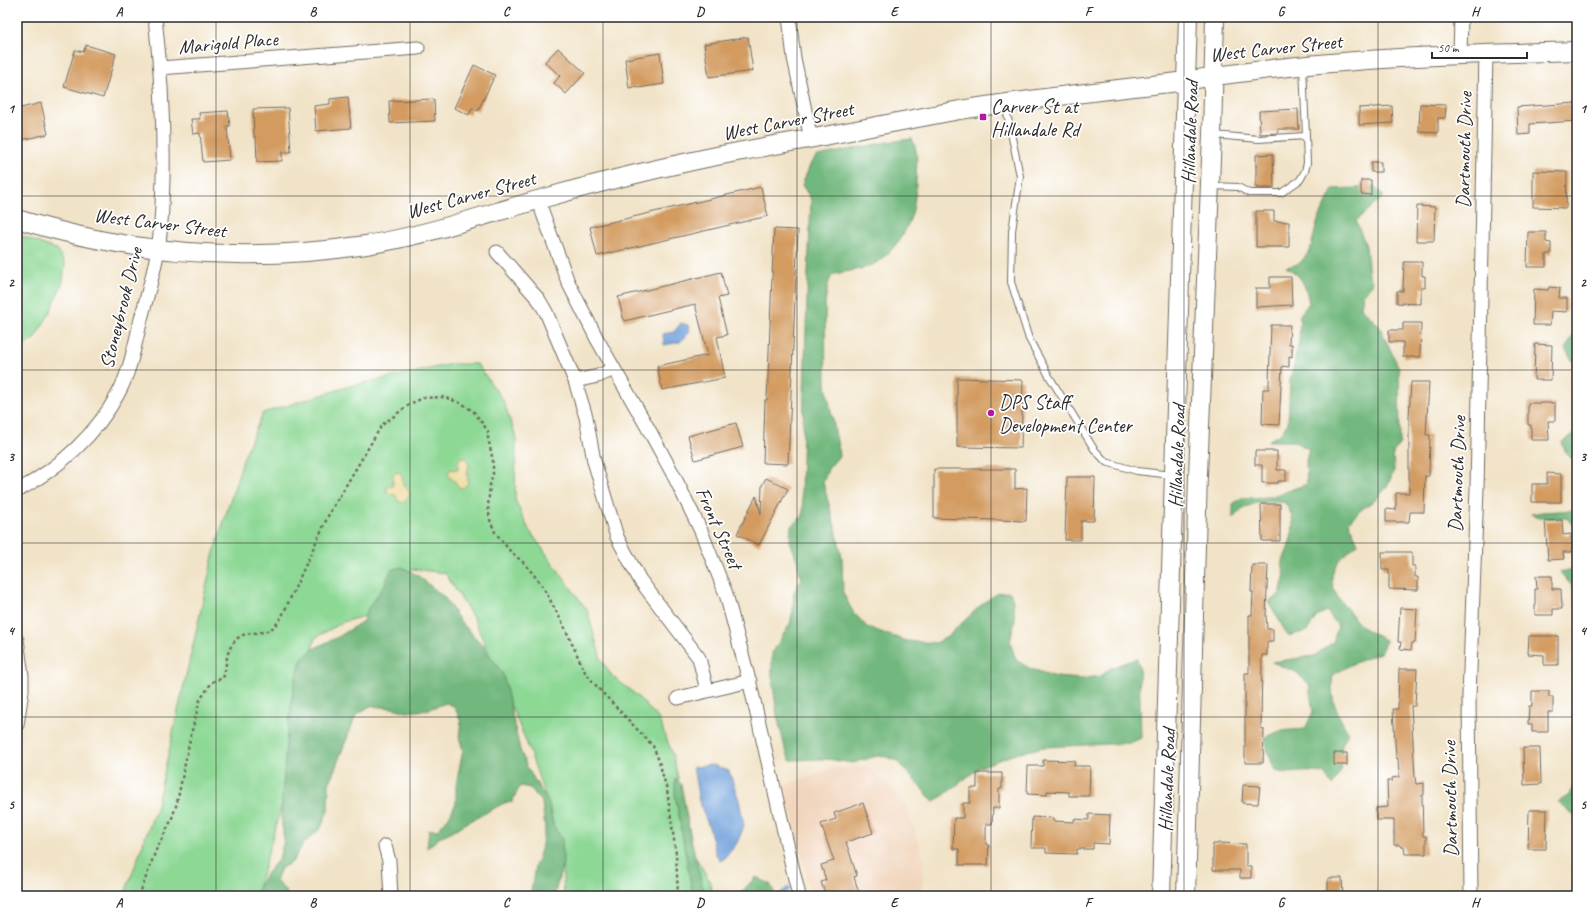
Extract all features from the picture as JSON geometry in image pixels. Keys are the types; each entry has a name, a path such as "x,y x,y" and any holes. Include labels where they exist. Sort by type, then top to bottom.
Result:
{"main road":[{"name":"Hillandale Road","path":"1162,894 1174,475 1180,331 1188,17"},
{"name":"Hillandale Road","path":"1186,892 1198,475 1212,134 1215,17"},
{"name":"West Carver Street","path":"17,219 89,238 158,249 217,254 250,254 290,253 338,248 368,244 411,235 649,171 706,158 961,110 1186,81 1214,76 1304,66 1460,54 1577,51"},
{"path":"1165,762 1173,763 1177,773 1177,846 1186,892"}],"street":[{"name":"Stoneybrook Drive","path":"17,491 66,459 88,436 108,411 119,393 128,367 158,249 162,208 163,122 155,17"},
{"path":"789,17 794,58 811,139"},
{"path":"1460,54 1461,17"},
{"name":"Marigold Place","path":"160,68 418,48"},
{"name":"Dartmouth Drive","path":"1471,896 1469,696 1477,489 1486,54"},
{"name":"Front Street","path":"538,200 568,282 597,339 667,463 701,531 726,594 750,681 799,896"},
{"path":"497,252 539,300 546,312 575,382 586,417 594,461 617,537 640,580 699,658 707,690"},
{"path":"575,382 598,376 614,369"},
{"path":"17,640 22,676 22,691 17,725"},
{"path":"678,698 750,681"},
{"path":"385,846 389,868 391,896"}],"lane":[{"path":"1210,186 1238,187 1249,193 1280,194 1300,180 1307,163 1304,66"},
{"path":"1005,104 1020,176 1012,231 1011,282 1029,339 1049,376 1094,449 1106,462 1142,472 1174,475"},
{"path":"1212,134 1259,139 1306,136"}],"path":[{"path":"139,896 156,850 171,821 177,803 191,734 200,700 212,682 223,678 227,653 231,645 237,638 246,634 267,631 278,622 329,514 382,425 410,404 423,398 431,397 444,397 463,404 474,412 484,424 488,431 493,461 493,474 488,507 490,520 495,532 510,551 525,564 542,585 563,624 585,672 598,688 653,746 659,761 666,790 676,854 678,896"}],"shaded area":[{"path":"868,766 905,803 924,859 922,896 812,896 785,786 832,768"}],"green space":[{"path":"912,139 917,157 916,189 913,211 907,227 897,243 879,261 862,269 832,275 828,284 825,303 826,386 839,456 828,469 823,483 842,557 843,593 853,612 867,627 906,641 936,643 947,637 980,606 997,593 1010,592 1013,601 1015,620 1010,642 1016,660 1029,668 1056,677 1081,679 1100,676 1111,668 1137,659 1139,666 1141,738 1130,743 1043,747 1012,755 980,767 943,796 933,801 896,760 880,755 853,763 828,759 790,760 785,748 777,715 772,677 772,653 790,624 793,610 794,592 801,580 797,560 790,541 791,526 803,516 801,492 811,199 802,185 811,163 817,156 887,142"},
{"path":"1374,186 1384,196 1356,221 1366,246 1369,276 1373,283 1363,295 1361,307 1379,326 1399,368 1400,443 1393,453 1394,471 1386,488 1378,497 1361,510 1349,522 1358,544 1348,551 1341,559 1332,574 1332,583 1340,601 1361,626 1386,641 1380,653 1354,663 1333,675 1333,698 1337,712 1348,733 1342,744 1340,772 1332,786 1325,774 1318,772 1288,773 1275,771 1268,752 1265,737 1280,731 1305,729 1313,712 1309,684 1296,672 1272,662 1314,656 1333,642 1338,626 1327,611 1317,616 1307,631 1288,636 1269,602 1280,594 1285,574 1282,564 1291,540 1293,524 1289,509 1284,502 1262,502 1245,508 1233,518 1233,504 1241,498 1270,497 1307,484 1306,461 1309,449 1293,441 1268,441 1280,434 1288,423 1290,380 1299,342 1300,315 1309,303 1306,291 1300,278 1286,267 1299,264 1310,251 1317,223 1333,189"},
{"path":"17,234 57,250 65,264 63,281 50,313 34,339 17,351"},
{"path":"1575,332 1577,332 1577,368 1565,349"},
{"path":"452,364 477,364 503,400 516,437 515,500 529,530 587,610 601,659 611,675 636,695 658,718 673,755 695,856 709,880 713,896 564,896 562,859 548,804 526,741 474,619 445,573 413,569 392,582 368,615 343,622 315,638 303,690 291,772 256,896 124,896 156,808 214,552 245,454 263,413 350,386"},
{"path":"1577,425 1577,461 1568,456 1561,443 1574,434"},
{"path":"1577,510 1577,530 1567,518 1539,518 1531,514 1542,512"},
{"path":"402,567 417,575 444,597 460,621 484,647 503,674 520,750 527,767 549,804 553,825 562,839 563,863 554,896 530,896 535,867 541,850 545,828 542,802 530,788 520,786 512,802 504,803 439,838 427,848 429,830 438,830 449,817 456,803 456,785 463,750 459,737 461,721 454,706 446,703 426,710 407,712 393,708 370,706 356,715 329,784 328,810 321,828 304,843 292,862 281,868 276,881 286,891 287,896 254,896 266,874 279,859 284,840 281,817 286,743 294,685 302,658 315,648 340,636 363,621 368,608 384,586 391,570"},
{"path":"1577,568 1577,608 1572,586 1560,572"},
{"path":"675,779 681,784 691,841 705,896 693,896 675,795"},
{"path":"1577,781 1577,821 1576,817 1558,802 1568,796"},
{"path":"756,877 770,884 776,896 738,896"}],"sand":[{"path":"462,457 467,459 469,465 467,473 468,483 463,488 458,487 455,481 450,478 448,474 450,469 458,470 458,460"},
{"path":"398,472 402,475 403,485 408,489 410,495 403,503 398,501 395,495 387,493 387,487 393,486 393,474"}],"water":[{"path":"681,323 688,325 689,333 680,342 664,345 663,334 674,332"},
{"path":"713,765 729,771 739,800 744,826 737,843 722,860 719,859 716,854 710,830 699,801 693,767"}],"building":[{"path":"748,37 753,71 709,77 704,44"},
{"path":"86,45 116,54 103,98 64,87 75,50 83,52"},
{"path":"558,48 585,73 566,94 554,83 560,76 545,62"},
{"path":"660,53 664,84 629,88 625,59"},
{"path":"474,65 495,75 478,111 472,108 469,115 454,108"},
{"path":"348,97 351,128 316,131 314,106 330,104 330,99"},
{"path":"434,99 435,121 390,123 389,101"},
{"path":"41,103 48,134 17,141 17,109"},
{"path":"1577,103 1577,121 1530,124 1530,134 1518,135 1517,107"},
{"path":"1420,104 1446,105 1445,118 1438,118 1438,133 1419,132"},
{"path":"1392,106 1393,123 1359,125 1359,108"},
{"path":"288,108 291,152 282,152 282,161 257,162 253,109"},
{"path":"1298,109 1299,129 1278,129 1278,133 1260,134 1259,111"},
{"path":"228,111 230,126 227,126 230,160 203,162 200,133 193,134 191,119 200,119 199,113"},
{"path":"1273,154 1274,188 1256,188 1256,155"},
{"path":"1371,162 1381,162 1381,172 1371,172"},
{"path":"1533,171 1567,172 1566,208 1533,207"},
{"path":"1361,180 1371,180 1371,195 1361,194"},
{"path":"761,187 768,216 597,256 590,227"},
{"path":"1417,206 1435,207 1434,241 1416,241"},
{"path":"1256,211 1274,211 1274,221 1289,222 1289,247 1256,247"},
{"path":"774,229 798,230 788,464 763,463"},
{"path":"1528,232 1546,232 1546,242 1551,243 1551,254 1546,254 1546,267 1527,267"},
{"path":"1404,262 1422,262 1422,276 1425,276 1425,288 1421,288 1421,304 1397,303 1397,291 1403,291"},
{"path":"721,272 727,296 718,298 727,335 717,337 725,378 662,390 657,366 708,355 695,304 624,321 618,297"},
{"path":"1270,277 1291,277 1292,305 1256,307 1256,288 1270,288"},
{"path":"1549,287 1560,288 1559,298 1567,298 1567,312 1551,311 1550,325 1533,325 1534,289 1548,290"},
{"path":"1403,323 1421,323 1420,357 1403,357 1403,342 1389,342 1389,330 1403,330"},
{"path":"1271,325 1290,325 1289,344 1292,344 1292,357 1289,356 1289,367 1282,366 1279,425 1262,424 1263,389 1269,389"},
{"path":"1535,344 1552,345 1551,380 1534,380"},
{"path":"957,378 1023,380 1021,448 957,447"},
{"path":"1411,382 1429,382 1426,435 1430,435 1429,476 1425,476 1424,512 1410,512 1409,522 1386,522 1386,509 1396,510 1396,493 1409,493 1409,417"},
{"path":"1528,403 1555,403 1555,421 1548,421 1549,440 1531,440 1531,425 1528,425"},
{"path":"736,423 743,447 695,460 688,436"},
{"path":"1255,451 1277,451 1277,470 1286,470 1286,481 1278,481 1278,483 1262,483 1262,465 1255,465"},
{"path":"934,469 1015,469 1015,489 1027,488 1026,521 934,518"},
{"path":"1547,473 1561,474 1561,502 1532,502 1532,484 1547,484"},
{"path":"1067,477 1095,477 1094,521 1081,521 1081,540 1065,540"},
{"path":"766,478 788,489 759,545 737,534 756,496 761,514 762,485"},
{"path":"1261,504 1280,504 1280,541 1262,541"},
{"path":"1562,520 1563,535 1571,534 1572,552 1563,552 1564,559 1548,560 1545,521"},
{"path":"1382,552 1412,552 1412,566 1415,566 1415,577 1418,577 1418,590 1389,589 1389,570 1382,570"},
{"path":"1252,565 1268,565 1266,615 1267,629 1273,629 1273,642 1267,642 1267,655 1262,655 1261,729 1264,729 1263,763 1245,763 1245,673 1249,673 1249,615 1252,615 1253,592 1251,592"},
{"path":"1536,576 1552,576 1552,589 1561,589 1562,609 1553,609 1553,615 1535,615 1535,589 1537,589"},
{"path":"1400,608 1417,609 1415,643 1412,643 1411,650 1400,649 1401,642 1398,642"},
{"path":"1529,636 1558,636 1558,665 1544,665 1544,655 1528,654"},
{"path":"1399,669 1417,669 1415,706 1411,706 1416,784 1424,783 1424,795 1422,795 1423,836 1426,836 1426,854 1405,854 1404,847 1394,845 1394,820 1376,820 1376,808 1388,807 1387,781 1392,781 1392,778 1399,777 1398,758 1396,758 1393,709 1398,709"},
{"path":"1532,691 1549,691 1549,697 1553,697 1553,712 1548,712 1548,732 1532,732 1532,724 1528,724 1529,706 1532,706"},
{"path":"1523,748 1540,748 1541,784 1524,785"},
{"path":"1334,753 1347,753 1347,765 1334,765"},
{"path":"1043,760 1075,761 1074,766 1090,766 1089,796 1069,796 1069,792 1047,791 1047,795 1027,794 1028,766 1043,766"},
{"path":"977,773 1002,773 1002,789 999,789 999,808 993,808 992,824 986,824 986,845 989,845 988,865 959,865 959,849 953,849 954,818 963,818 963,803 970,803 970,788 977,788"},
{"path":"1243,785 1260,786 1258,804 1242,803"},
{"path":"863,803 873,833 846,842 857,876 854,877 860,896 826,896 821,882 826,880 821,865 834,861 821,824 836,819 834,813"},
{"path":"1529,810 1547,810 1546,849 1528,849"},
{"path":"1089,814 1110,815 1109,844 1093,843 1093,849 1077,849 1077,854 1046,853 1046,848 1031,848 1032,817 1053,818 1053,821 1074,822 1074,819 1089,820"},
{"path":"1213,844 1246,844 1246,866 1251,866 1251,878 1240,878 1240,870 1213,870"},
{"path":"1328,878 1342,878 1343,896 1328,896"}],"waterway":[{"path":"779,896 788,889"}],"place":[{"name":"Carver St at Hillandale Rd","path":"983,117"},
{"name":"DPS Staff Development Center","path":"991,413"}]}
